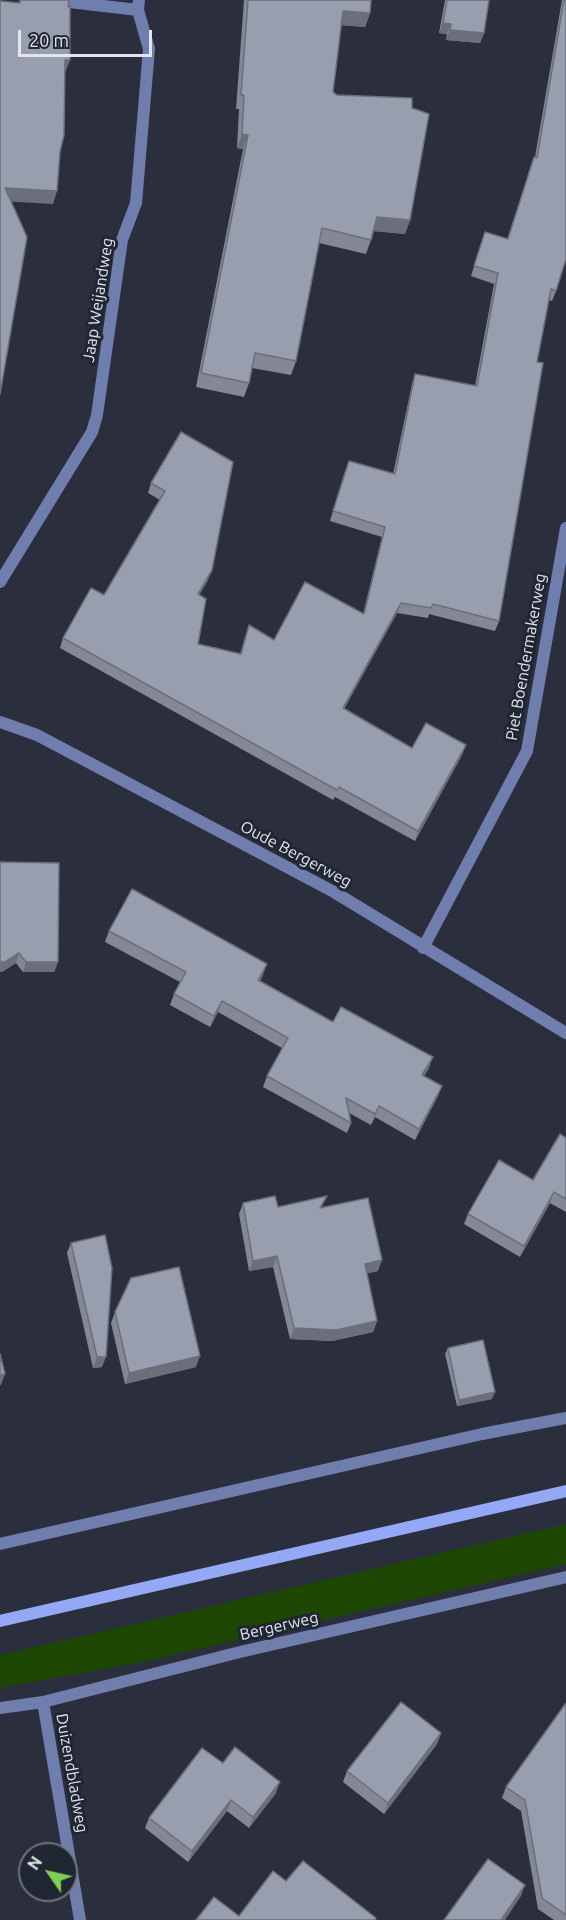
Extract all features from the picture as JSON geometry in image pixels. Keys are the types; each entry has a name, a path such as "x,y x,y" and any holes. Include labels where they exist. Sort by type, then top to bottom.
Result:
{"main road":[{"path":"0,1620 566,1491"}],"street":[{"path":"52,0 138,5"},
{"name":"Jaap Weijandweg","path":"0,582 92,432 97,415 122,240 136,203 148,49 138,5"},
{"name":"Piet Boendermakerweg","path":"423,948 527,751 566,528"},
{"name":"Oude Bergerweg","path":"0,722 37,735 334,892 566,1033"},
{"path":"0,1544 470,1437 566,1418"},
{"name":"Bergerweg","path":"0,1708 43,1702 240,1652 566,1577"},
{"name":"Duizendbladweg","path":"43,1702 80,1920"}],"green space":[{"path":"566,1524 566,1564 142,1662 0,1688 0,1655"}],"building":[{"path":"20,0 69,0 70,60 65,60 64,135 60,152 57,191 5,188 27,237 0,394 0,1 20,3"},
{"path":"248,0 371,0 370,13 343,11 333,92 337,95 412,98 412,108 429,114 410,220 377,217 371,240 322,228 296,361 255,353 249,383 201,373 248,135 242,134 244,95 241,95"},
{"path":"447,0 489,0 484,33 450,30 451,24 443,23"},
{"path":"564,0 566,0 566,259 556,291 551,289 537,362 543,363 499,621 433,604 431,608 401,603 343,708 412,748 426,723 466,745 418,831 339,787 337,790 63,638 91,588 104,595 165,491 151,483 181,432 233,462 212,570 198,594 206,599 198,644 241,654 249,625 274,640 305,582 364,614 385,527 333,511 349,461 395,474 415,374 477,386 498,273 474,266 485,232 508,239 534,157 537,158"},
{"path":"0,862 59,863 58,962 26,962 19,953 5,962 0,962"},
{"path":"132,889 267,964 258,980 333,1022 341,1007 433,1057 422,1075 442,1086 419,1129 379,1106 375,1114 346,1098 351,1123 267,1076 288,1038 222,1001 214,1016 174,994 186,972 109,931"},
{"path":"560,1134 566,1138 566,1199 554,1192 524,1246 468,1214 499,1160 533,1180"},
{"path":"275,1196 278,1207 327,1196 320,1208 368,1198 382,1260 365,1264 377,1321 336,1330 294,1328 277,1256 253,1261 243,1203"},
{"path":"105,1235 112,1268 106,1357 97,1357 71,1243"},
{"path":"179,1267 200,1356 129,1373 115,1312 131,1278"},
{"path":"483,1340 495,1392 459,1400 448,1348"},
{"path":"0,1354 5,1374 0,1375"},
{"path":"401,1702 441,1733 388,1803 347,1771"},
{"path":"566,1703 566,1915 542,1898 525,1800 506,1787"},
{"path":"235,1747 280,1782 253,1817 231,1800 192,1851 149,1818 202,1748 223,1763"},
{"path":"488,1859 525,1885 501,1920 444,1920"},
{"path":"303,1861 376,1918 375,1920 196,1920 214,1897 239,1916 273,1871 286,1881"}]}
